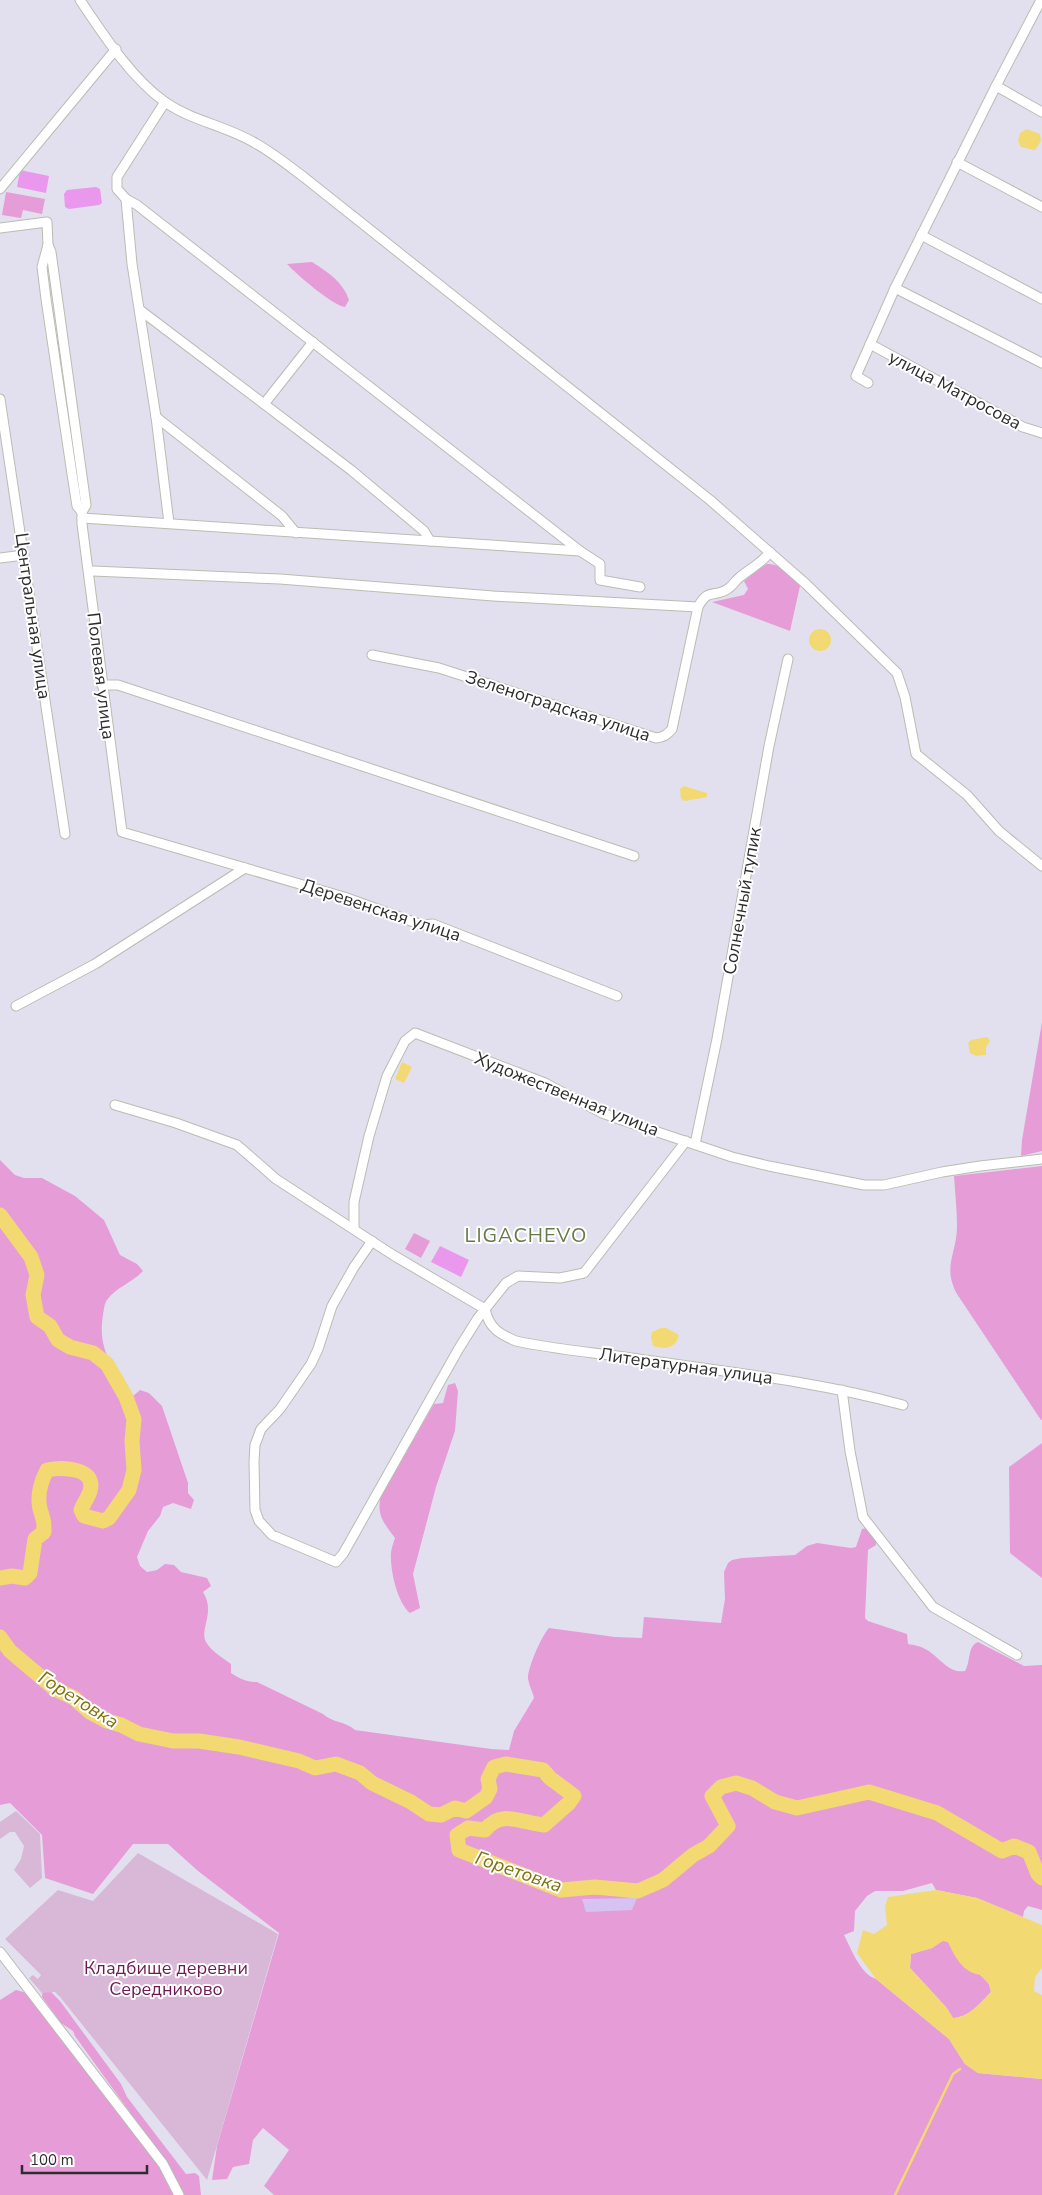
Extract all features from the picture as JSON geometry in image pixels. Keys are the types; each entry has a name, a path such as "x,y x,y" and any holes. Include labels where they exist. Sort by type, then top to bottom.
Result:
{"street":[{"path":"80,0 138,79 165,102 204,122 255,142 306,178 710,500 770,552 897,673 905,697 916,754 967,795 1000,830 1042,866"},
{"name":"улица Матросова","path":"868,382 856,376 895,288 957,162 1041,0"},
{"path":"0,188 116,49"},
{"path":"996,86 1042,112"},
{"path":"165,102 117,177 117,189 126,199 137,205 580,551 600,564 600,580 640,587"},
{"path":"957,162 1042,207"},
{"path":"126,199 132,264 156,417 168,523"},
{"name":"Полевая улица","path":"0,228 47,222 48,245 42,267 77,506 82,515 122,832 129,836"},
{"path":"921,235 1042,299"},
{"name":"Полевая улица","path":"48,245 51,252 86,505 82,515"},
{"path":"895,288 1042,363"},
{"path":"140,310 351,470 424,531 430,541"},
{"path":"264,404 313,342"},
{"name":"улица Матросова","path":"870,344 1023,427 1042,433"},
{"path":"58,384 69,382"},
{"name":"Центральная улица","path":"0,398 65,834"},
{"path":"156,417 282,516 296,532"},
{"path":"82,515 168,523 580,551"},
{"path":"93,571 280,579 503,596 698,607 703,597 729,589 740,577 763,562 770,552"},
{"path":"0,558 24,556"},
{"name":"Зеленоградская улица","path":"372,655 439,668 656,738 668,735 672,730 698,607"},
{"name":"Солнечный тупик","path":"695,1144 718,1039 769,746 788,659"},
{"path":"102,685 118,685 634,856"},
{"name":"Деревенская улица","path":"129,836 141,837 344,897 422,925 433,924 617,996"},
{"path":"16,1006 95,964 245,868"},
{"name":"Художественная улица","path":"354,1228 354,1202 368,1136 384,1085 405,1041 415,1033 545,1083 602,1113 769,1166 864,1185 898,1183 942,1172 1042,1160"},
{"path":"115,1105 176,1123 237,1145 276,1179 372,1241 485,1309"},
{"path":"372,1241 354,1266 332,1306 311,1364 280,1410 258,1435 254,1461 255,1510 259,1521 272,1535 336,1562 343,1554 458,1350 485,1309 506,1283 518,1276 560,1278 584,1273 686,1141"},
{"name":"Литературная улица","path":"485,1309 489,1324 500,1334 529,1344 757,1375 842,1390 903,1405"},
{"path":"842,1390 850,1451 863,1517 933,1607 1017,1655"},
{"path":"0,1952 163,2164 179,2195"}],"shaded area":[{"path":"1027,129 1040,134 1041,141 1035,150 1021,147 1018,141 1020,133"},
{"path":"20,170 49,176 46,193 17,187"},
{"path":"96,187 100,189 102,203 99,205 69,209 65,207 64,194 67,190"},
{"path":"6,192 45,199 42,214 23,210 21,218 2,215"},
{"path":"312,262 329,274 343,288 349,300 345,307 324,296 287,264"},
{"path":"767,564 772,564 786,571 795,578 800,586 790,631 712,602 744,595 748,589 744,581"},
{"path":"820,629 830,636 831,640 824,650 820,651 810,644 809,640 816,630"},
{"path":"684,786 707,793 707,797 685,801 681,799 680,789"},
{"path":"1042,1022 1042,1151 1021,1156 1022,1140"},
{"path":"987,1037 990,1041 986,1047 986,1055 976,1056 970,1053 968,1043 971,1040"},
{"path":"402,1062 412,1067 404,1083 395,1079"},
{"path":"0,1160 15,1175 24,1178 42,1178 75,1196 104,1220 120,1255 137,1264 143,1271 115,1292 106,1302 102,1339 109,1359 133,1396 140,1390 149,1393 162,1406 188,1483 188,1493 194,1500 191,1509 173,1503 163,1507 160,1516 148,1531 137,1557 140,1566 147,1572 157,1570 165,1564 174,1565 181,1572 207,1578 211,1586 203,1592 207,1599 208,1607 204,1637 217,1654 231,1664 231,1673 240,1678 257,1682 355,1730 509,1750 514,1731 534,1698 528,1674 536,1652 549,1628 615,1637 642,1638 644,1617 721,1623 725,1599 724,1572 728,1563 732,1560 795,1555 807,1546 817,1543 851,1548 856,1547 862,1529 867,1528 876,1539 876,1545 868,1550 865,1618 868,1621 907,1634 908,1644 925,1649 954,1670 965,1671 972,1647 978,1642 1024,1666 1042,1665 1042,1910 1028,1906 1024,1911 1023,1917 977,1898 936,1890 932,1883 903,1891 875,1891 867,1896 855,1911 854,1931 844,1935 865,1972 949,2039 965,2064 978,2073 1042,2079 1042,2195 274,2195 264,2186 289,2150 263,2128 253,2140 249,2164 233,2167 227,2179 212,2180 217,2146 279,1933 198,1871 168,1844 133,1844 93,1894 45,1878 42,1835 10,1803 0,1805"},
{"path":"1042,1166 1041,1420 957,1294 950,1268 957,1226 954,1176"},
{"path":"414,1233 430,1241 421,1258 405,1249"},
{"path":"440,1246 469,1260 461,1277 431,1262"},
{"path":"666,1328 679,1335 673,1345 666,1348 653,1346 652,1332"},
{"path":"455,1383 458,1391 455,1431 436,1487 413,1574 420,1608 410,1613 402,1602 394,1580 391,1556 395,1538 384,1523 380,1513 381,1495 434,1404 443,1403 448,1385"},
{"path":"1042,1443 1042,1578 1010,1553 1009,1467"},
{"path":"936,1890 977,1898 1042,1925 1042,1968 1035,1977 1034,1991 1042,1995 1042,2079 978,2073 965,2064 949,2039 876,1979 857,1953 863,1930 874,1934 887,1925 885,1906 888,1897","holes":["943,1941 948,1942 964,1968 981,1975 989,1984 991,1992 970,2012 953,2018 946,2007 910,1968 911,1954 932,1948"]},
{"path":"943,1940 948,1942 989,1984 991,1992 974,2009 959,2017 953,2018 946,2007 910,1968 911,1954 932,1948"},
{"path":"43,1989 50,1991 60,2001 121,2084 127,2097 186,2174 195,2173 199,2176 201,2195 184,2195 170,2168 73,2031 61,2023 42,1997"},
{"path":"16,1990 27,1993 166,2175 173,2195 0,2195 0,2000"}],"sand":[{"path":"637,1898 632,1910 586,1912 582,1899"}],"green space":[{"path":"16,1811 40,1834 42,1878 30,1888 14,1870 21,1859 24,1846 15,1832 10,1832 0,1839 0,1822"},
{"name":"Кладбище деревни Середниково","path":"138,1853 278,1934 207,2180 60,1997 55,1992 42,1993 29,1978 33,1975 38,1979 41,1975 5,1939 58,1890 93,1901"}],"waterway":[{"name":"Горетовка","path":"0,1215 31,1257 37,1275 33,1295 37,1317 50,1326 58,1340 70,1347 93,1353 107,1364 126,1397 134,1419 132,1441 134,1470 129,1490 109,1518 103,1521 84,1516 81,1510 89,1494 91,1483 83,1473 69,1469 47,1470 39,1494 44,1532 35,1539 30,1573 25,1578 12,1576 0,1578"},
{"name":"Горетовка","path":"0,1637 10,1651 55,1689 74,1698 90,1712 107,1721 121,1725 139,1734 173,1741 199,1741 239,1747 299,1761 315,1768 336,1764 360,1773 372,1783 411,1802 429,1814 441,1815 455,1808 466,1811 486,1797 490,1789 488,1779 494,1767 506,1764 543,1770 550,1778 574,1796 569,1803 544,1825 505,1819 498,1820 485,1830 468,1828 457,1835 459,1850 561,1890 595,1887 638,1891 663,1880 693,1855 709,1846 728,1826 712,1796 721,1787 736,1783 752,1788 775,1802 797,1808 869,1792 937,1813 1002,1851 1014,1846 1029,1852 1038,1874 1042,1878"},
{"path":"895,2195 953,2074 960,2069"}],"district":[{"name":"LIGACHEVO","path":"526,1235"}]}
